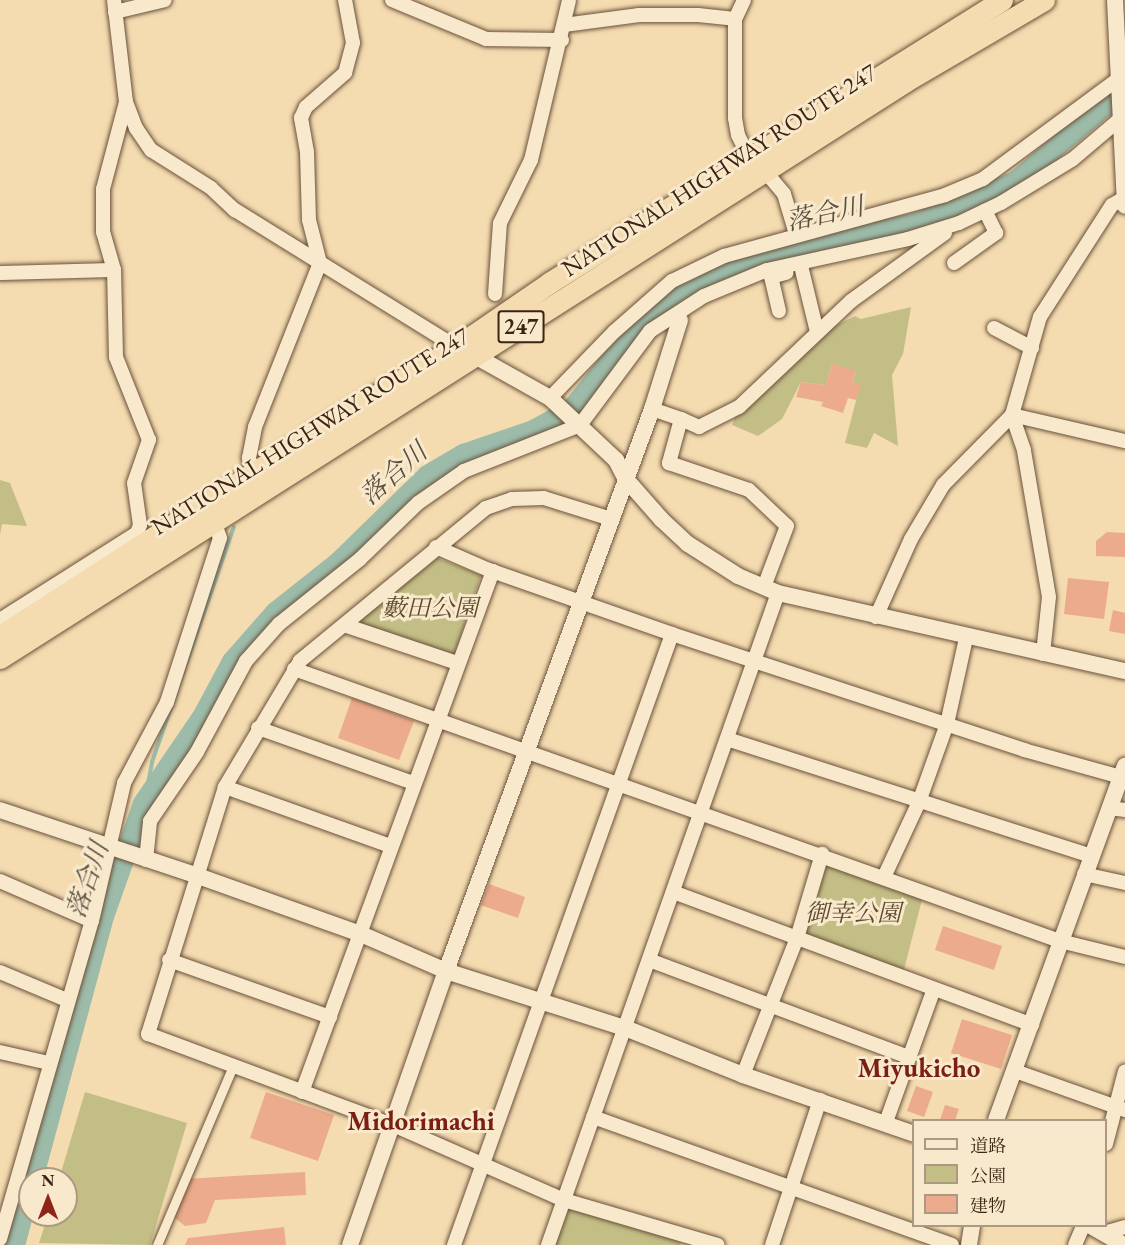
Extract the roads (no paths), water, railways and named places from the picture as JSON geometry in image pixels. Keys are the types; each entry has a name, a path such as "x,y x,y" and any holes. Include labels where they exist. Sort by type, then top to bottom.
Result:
{"highway":[{"name":"NATIONAL HIGHWAY ROUTE 247","path":"0,658 476,356 1002,0"},
{"name":"NATIONAL HIGHWAY ROUTE 247","path":"0,636 253,473 456,347 549,283 1044,0"}],"street":[{"path":"165,0 114,6 126,102 136,128 151,150 320,263 456,347 550,398 616,460 625,478 688,544 738,576 771,590 966,638 1125,671"},
{"path":"253,473 249,458 255,427 320,263 309,220 307,152 301,118 306,107 345,73 353,43 345,0"},
{"path":"392,0 486,39 562,40"},
{"path":"495,294 500,223 531,160 562,40 569,0"},
{"path":"744,0 735,19 735,118 738,135 757,164 784,194 796,234"},
{"path":"876,617 911,539 943,485 1012,416 1040,317 1060,283 1112,205 1125,202 1114,0"},
{"path":"564,25 639,15 698,15 735,19"},
{"path":"550,398 615,331 672,282 724,256 796,234 945,195 983,179 1120,79"},
{"path":"0,620 136,533 140,525 134,483 149,440 116,357 114,270 103,232 103,189 126,102"},
{"path":"652,409 699,427 739,407 851,301 959,223 1073,159 1119,120"},
{"path":"954,263 996,233 985,210"},
{"path":"146,860 150,821 197,753 246,661 279,624 360,559 418,503 464,471 577,423 650,331 689,305 767,270 882,246 959,223"},
{"path":"779,311 771,276 874,252 882,246"},
{"path":"0,273 114,270"},
{"path":"802,270 817,332"},
{"path":"350,1245 446,971 652,409 680,320"},
{"path":"994,328 1032,348"},
{"path":"1012,416 1125,441"},
{"path":"1012,416 1024,450 1049,597 1043,654"},
{"path":"548,1245 755,662 787,526 749,490 669,463 681,420"},
{"path":"611,519 543,498 512,499 486,508 436,547 294,669 225,787 195,875 148,1034 232,1068 393,1125 564,1200 681,1239 718,1245"},
{"path":"0,1239 67,1000 92,921 107,846 124,783 167,702 220,538 214,521"},
{"path":"436,547 493,571 583,600 672,634 755,662 946,724 1123,771 1117,809 1091,856 996,1119"},
{"path":"302,1092 361,934 413,783 493,571"},
{"path":"344,625 457,663"},
{"path":"454,1245 672,634"},
{"path":"884,877 919,802 946,724 966,638"},
{"path":"294,669 617,787 822,854 1060,941 1125,957"},
{"path":"258,728 413,783"},
{"path":"727,739 1091,856"},
{"path":"225,787 391,846"},
{"path":"0,810 195,875 361,934 446,971 625,1029 742,1075 886,1122 912,1133"},
{"path":"742,1075 797,938 822,854"},
{"path":"1084,874 1125,883"},
{"path":"0,881 92,921"},
{"path":"673,892 1032,1025"},
{"path":"169,960 330,1017"},
{"path":"649,960 909,1057"},
{"path":"0,972 67,1000"},
{"path":"886,1122 934,989"},
{"path":"0,1052 49,1063"},
{"path":"157,1245 232,1068"},
{"path":"1015,1071 1120,1109"},
{"path":"1107,1142 1120,1109 1125,1071"},
{"path":"772,1245 820,1100"},
{"path":"593,1117 952,1245"},
{"path":"969,1245 972,1227"},
{"path":"1075,1245 1083,1227"},
{"path":"1098,1229 1125,1227"},
{"path":"1098,1229 1124,1245"}],"waterway":[{"name":"落合川","path":"35,1167 103,916 143,803 203,715 232,661 275,612 338,562 427,475 463,454 533,430 571,409 634,331 666,302 699,283 762,255 918,222 1015,181 1125,88"},
{"path":"145,799 152,762 234,527"},
{"name":"落合川","path":"14,1245 19,1227"}],"district":[{"name":"Miyukicho","path":"919,1068"},
{"name":"Midorimachi","path":"421,1121"}],"park label":[{"name":"藪田公園","path":"430,608"},
{"name":"御幸公園","path":"853,913"}]}
